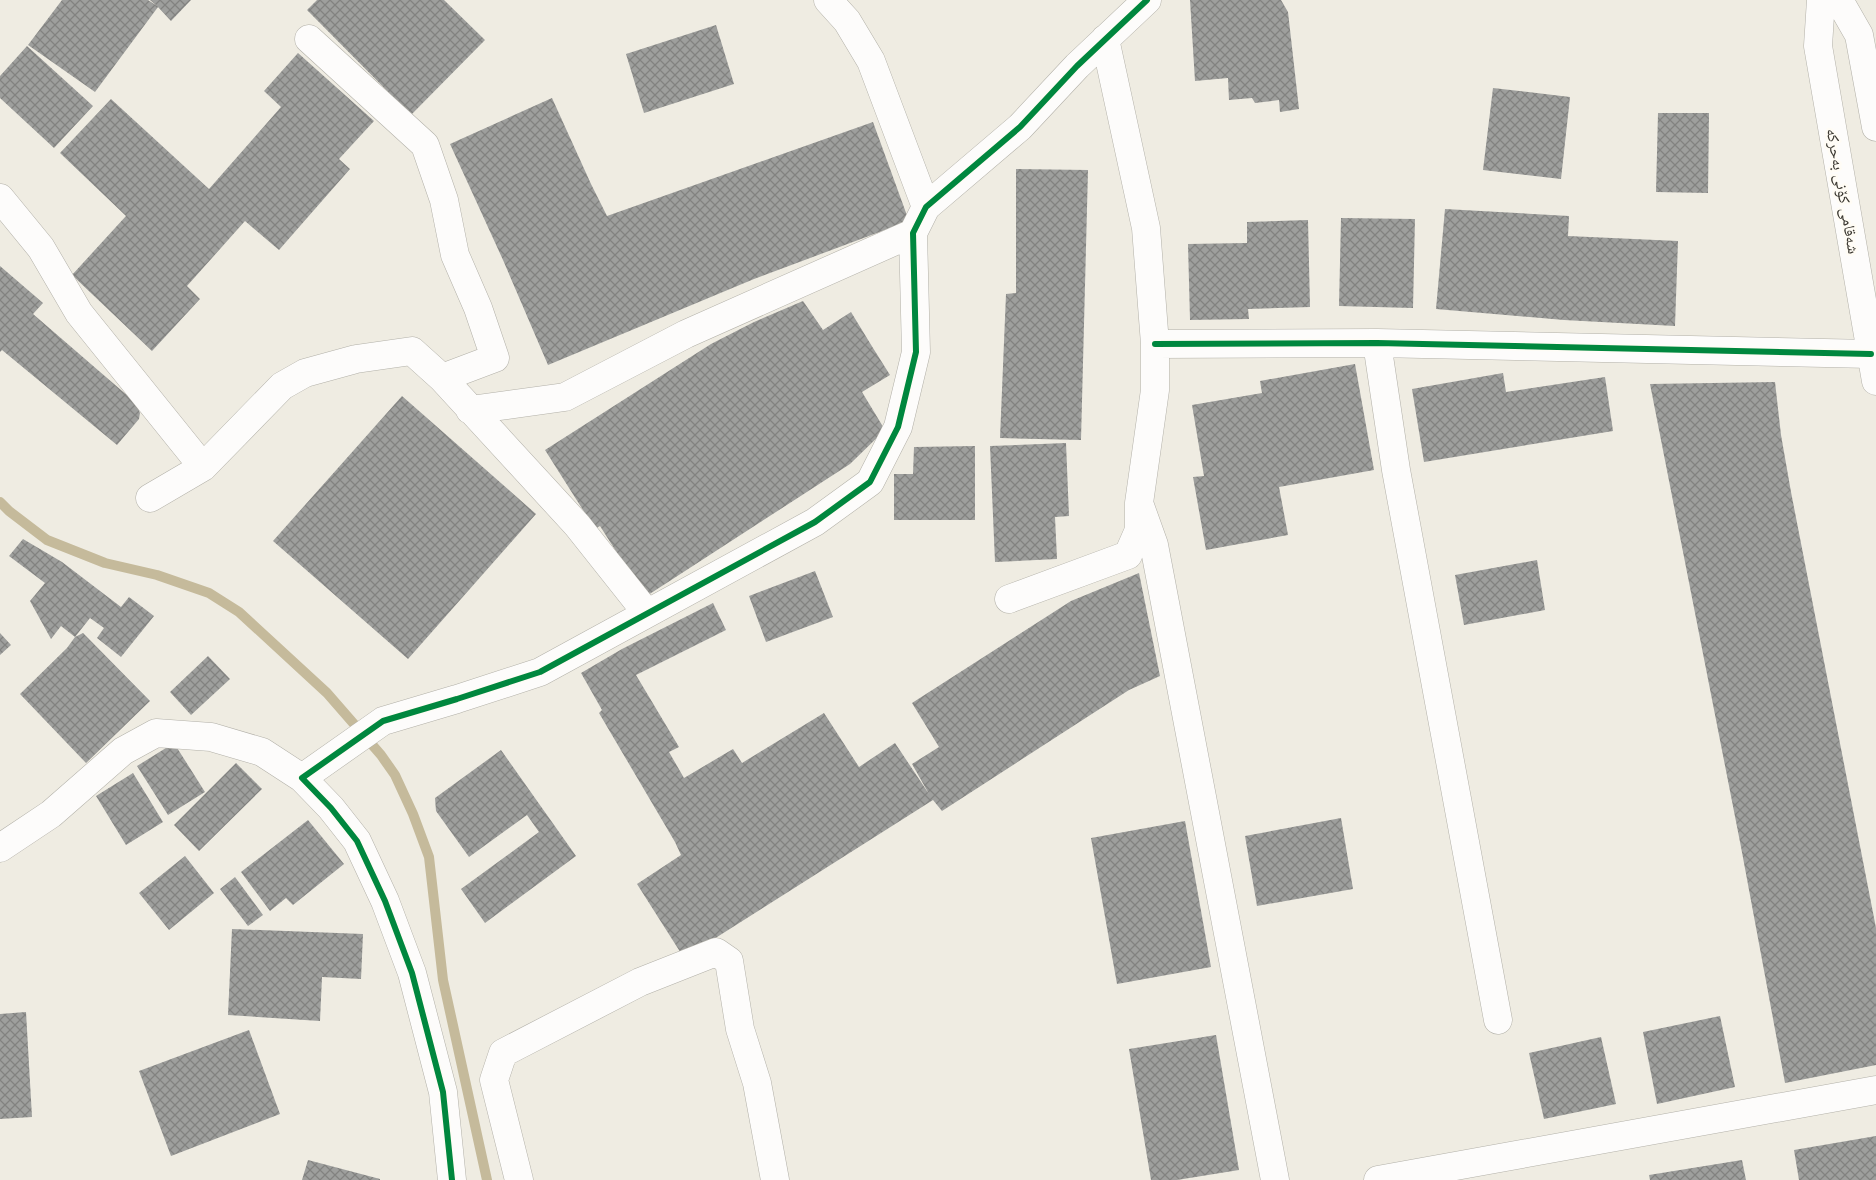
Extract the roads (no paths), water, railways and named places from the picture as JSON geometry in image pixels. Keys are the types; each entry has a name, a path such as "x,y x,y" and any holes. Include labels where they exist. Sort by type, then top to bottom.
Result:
{"street":[{"path":"828,0 846,22 871,61 926,206"},
{"path":"302,778 383,721 456,700 540,672 646,612 815,522 870,482 898,427 916,352 913,233 926,206 1020,127 1076,66 1147,0"},
{"name":"شەقامی کۆنی بەحرکە","path":"1821,0 1818,46 1876,382"},
{"path":"1839,0 1859,34 1876,127"},
{"path":"309,39 425,144 444,200 455,255 478,308 495,358 442,378"},
{"path":"1009,599 1128,555 1139,530 1139,503 1155,390 1155,344 1146,228 1105,39"},
{"path":"0,198 41,248 79,313 203,467"},
{"path":"470,410 565,398 686,334 913,233"},
{"path":"1155,344 1377,343 1871,354"},
{"path":"1377,343 1398,480 1498,1020"},
{"path":"150,498 203,467 282,386 306,373 356,359 412,351 442,378 578,525 646,612"},
{"path":"1139,503 1154,545 1275,1180"},
{"path":"0,848 51,814 123,751 156,733 211,737 262,752 302,778 331,808 357,841 389,910 412,973 443,1092 452,1180"},
{"path":"520,1180 494,1080 503,1052 640,982 716,952 729,961 740,1029 757,1083 775,1180"},
{"path":"1378,1180 1876,1090"}],"waterway":[{"path":"0,502 47,540 105,563 157,575 209,593 239,612 327,693 381,755 395,775 413,814 429,857 443,980 487,1180"}]}
